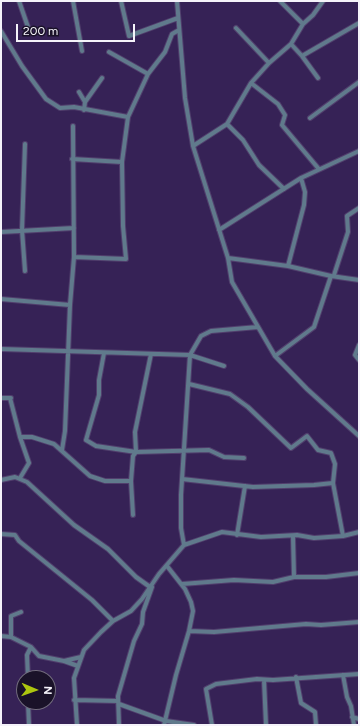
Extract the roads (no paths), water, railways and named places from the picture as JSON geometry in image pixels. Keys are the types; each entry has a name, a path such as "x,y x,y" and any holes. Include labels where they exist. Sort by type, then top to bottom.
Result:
{"street":[{"path":"19,1 30,33"},
{"path":"73,1 82,51"},
{"path":"121,1 129,36 178,18"},
{"path":"177,1 185,98 193,146 228,258 232,282 275,356 307,389 359,436"},
{"path":"280,1 302,24"},
{"path":"193,146 228,124 251,83 269,63 291,44 302,24 312,15 323,1"},
{"path":"302,56 359,23"},
{"path":"236,28 269,63"},
{"path":"1,30 3,38 46,99 60,108 74,107 128,117"},
{"path":"74,257 126,259 123,226 122,162 128,117 148,74 165,52 172,34 179,30"},
{"path":"291,44 318,78"},
{"path":"109,52 148,74"},
{"path":"84,110 85,102 102,78"},
{"path":"310,118 359,82"},
{"path":"251,83 278,104 285,115 282,125 318,168"},
{"path":"79,92 85,102"},
{"path":"228,124 243,140 260,165 284,189"},
{"path":"62,450 65,431 70,304 74,257 72,159 73,126"},
{"path":"25,144 22,230 26,271"},
{"path":"219,230 318,168 359,152"},
{"path":"72,159 122,162"},
{"path":"288,266 304,205 305,192 301,178"},
{"path":"275,356 314,327 348,232 347,216 359,208"},
{"path":"1,232 74,228"},
{"path":"228,258 288,266 359,280"},
{"path":"1,299 70,304"},
{"path":"184,545 180,528 183,451 190,356 201,336 212,331 258,327"},
{"path":"359,345 355,355 359,360"},
{"path":"1,349 190,356 224,366"},
{"path":"104,353 99,380 99,395 86,440 96,446 136,452 209,450 224,457 244,458"},
{"path":"133,515 131,481 133,456 136,452 135,432 151,354"},
{"path":"189,384 230,394 248,407 291,448 307,436 318,450 331,453 335,464 332,482 344,536"},
{"path":"1,398 11,398 20,437 29,462 20,478"},
{"path":"20,437 32,437 54,444 90,476 105,481 131,481"},
{"path":"1,480 20,478 27,482 74,525 108,549 136,577 151,587"},
{"path":"182,479 245,486 314,485 332,482"},
{"path":"237,534 245,486"},
{"path":"76,725 74,678 81,657 90,643 113,621 131,611 151,587 159,574 184,545 222,532 262,537 292,536 314,538 344,536 359,532"},
{"path":"1,534 14,535 19,541 92,600 113,621"},
{"path":"292,536 294,577"},
{"path":"165,723 189,631 192,607 182,584 167,566"},
{"path":"182,584 234,580 273,582 294,577 326,577 359,573"},
{"path":"119,725 119,702 123,677 134,641 142,624 143,612 151,587"},
{"path":"11,637 11,616 21,612"},
{"path":"189,631 214,632 306,624 321,625 359,622"},
{"path":"1,636 11,637 31,647 39,656 64,661 78,666"},
{"path":"28,670 27,655 31,647"},
{"path":"64,661 81,657"},
{"path":"212,725 206,689 216,684 257,679 264,680 359,674"},
{"path":"343,675 347,697 351,706 353,723 359,719"},
{"path":"296,677 301,703 315,712 316,725"},
{"path":"264,680 266,725"},
{"path":"74,700 119,702 165,723 194,725"},
{"path":"28,710 29,725"},
{"path":"352,717 359,719"}]}
